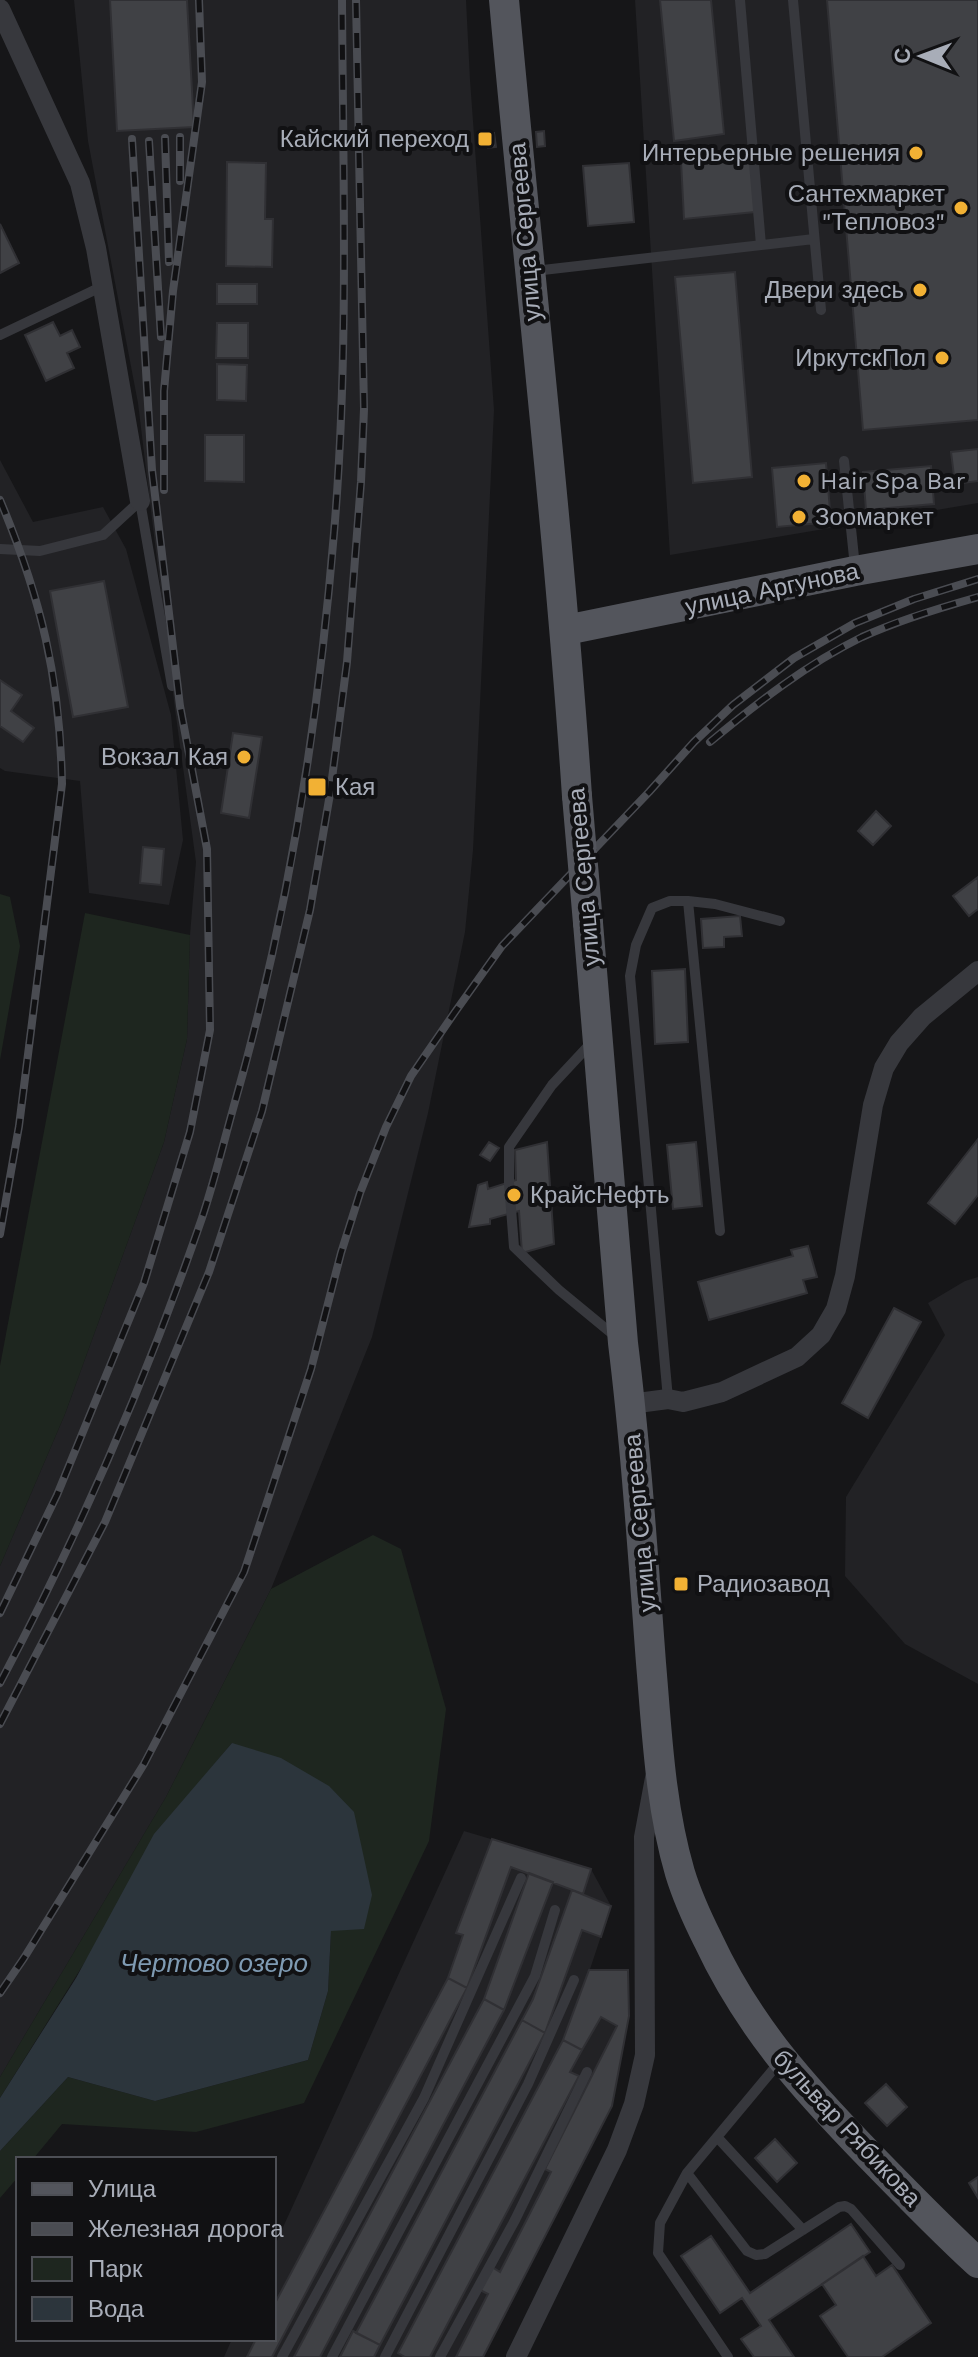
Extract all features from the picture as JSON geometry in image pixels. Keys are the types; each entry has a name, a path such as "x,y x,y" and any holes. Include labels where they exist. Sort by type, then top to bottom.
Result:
{"main road":[{"name":"улица Сергеева","path":"504,0 566,630 577,796 659,1754"},
{"name":"улица Аргунова","path":"566,630 978,549"},
{"name":"бульвар Рябикова","path":"659,1754 668,1828 680,1875 696,1916 737,1996 783,2062 812,2097 957,2238 978,2263"}],"street":[{"path":"0,9 80,183 96,248 140,501"},
{"path":"630,1404 668,1399 683,1402 722,1392 797,1357 821,1335 836,1309 842,1287 873,1105 884,1068 899,1043 922,1017 978,971"},
{"path":"516,2357 617,2150 634,2104 645,2055 644,1837 659,1754"}],"lane":[{"path":"740,0 761,245"},
{"path":"793,0 821,310"},
{"path":"529,272 814,239"},
{"path":"0,335 103,286"},
{"path":"844,461 855,571"},
{"path":"0,549 40,551 103,535 140,501"},
{"path":"140,501 172,686"},
{"path":"668,1399 630,976 636,945 652,908 670,901 715,904 780,921"},
{"path":"688,901 720,1231"},
{"path":"597,1036 552,1085 509,1147 513,1236 514,1247 559,1290 623,1343"},
{"path":"282,2357 424,2098 521,1878"},
{"path":"332,2357 535,1976 555,1910"},
{"path":"385,2357 528,2084 574,1980"},
{"path":"728,2357 658,2253 660,2223 687,2173 772,2071 783,2062"},
{"path":"440,2357 515,2220 587,2072"},
{"path":"717,2137 803,2230"},
{"path":"687,2173 747,2251 756,2255 765,2254 845,2206 900,2265"}],"shaded area":[{"path":"74,0 466,0 494,410 473,850 465,932 428,1113 372,1337 271,1589 166,1797 0,2077 0,1566 65,1414 164,1142 187,1039 196,862 138,403 88,141"},
{"path":"635,0 978,0 978,503 670,555"},
{"path":"0,460 33,522 103,507 126,549 171,715 183,840 169,905 89,893 80,781 0,768"},
{"path":"978,1277 978,1684 905,1644 845,1576 846,1497 945,1335 928,1303 965,1281"},
{"path":"464,1831 591,1869 611,1906 590,1969 628,1970 629,2016 612,2106 483,2357 224,2357 231,2341 276,2341 276,2243"}],"green space":[{"path":"0,894 10,897 20,946 0,1060"},
{"path":"85,913 190,935 187,1039 164,1142 65,1414 0,1566 0,1366"},
{"path":"373,1535 401,1549 446,1709 429,1841 304,2103 196,2132 62,2124 35,2157 16,2157 16,2179 0,2198 0,2151 68,2077 155,2101 308,2060 328,1991 331,1931 232,1743 191,1792 0,2098 0,2077 166,1797 271,1589"}],"water":[{"name":"Чертово озеро","path":"232,1743 281,1758 329,1786 354,1812 372,1895 364,1929 331,1931 328,1991 308,2060 155,2101 68,2077 0,2151 0,2098 76,1978 154,1834"}],"building":[{"path":"110,0 187,0 194,127 117,131"},
{"path":"660,0 711,0 724,134 674,141"},
{"path":"827,0 978,0 978,420 863,430"},
{"path":"544,131 545,146 537,147 536,132"},
{"path":"494,133 496,147 488,148 486,134"},
{"path":"751,152 755,212 684,219 681,161"},
{"path":"227,162 266,163 265,219 273,219 272,267 226,266"},
{"path":"629,163 634,222 588,226 583,166"},
{"path":"0,224 19,263 0,273"},
{"path":"735,272 752,477 693,483 675,277"},
{"path":"217,284 257,284 257,304 217,304"},
{"path":"53,322 60,336 72,330 80,347 67,353 74,368 46,381 25,335"},
{"path":"217,323 248,323 248,358 216,358"},
{"path":"217,364 247,365 246,401 217,400"},
{"path":"205,435 244,435 244,482 205,481"},
{"path":"978,449 978,481 955,484 951,452"},
{"path":"826,463 831,522 777,527 772,468"},
{"path":"931,466 934,504 866,510 863,472"},
{"path":"104,581 128,707 73,717 50,591"},
{"path":"0,680 22,695 11,711 34,728 23,742 0,726"},
{"name":"Вокзал Кая","path":"233,733 262,737 249,818 221,813"},
{"path":"876,811 891,826 873,845 858,831"},
{"path":"143,847 164,849 161,885 140,883"},
{"path":"978,877 978,909 969,916 953,896"},
{"path":"740,916 742,936 724,937 724,947 703,948 701,919"},
{"path":"685,969 688,1042 655,1044 652,971"},
{"path":"978,1139 978,1195 955,1224 928,1203"},
{"path":"489,1142 499,1148 490,1161 480,1155"},
{"path":"547,1142 554,1244 522,1253 519,1211 490,1219 490,1224 469,1227 478,1185 487,1182 488,1189 516,1180 515,1150"},
{"path":"696,1142 702,1206 673,1209 667,1145"},
{"path":"808,1246 817,1277 803,1280 807,1293 709,1320 698,1282 793,1256 791,1250"},
{"path":"894,1308 921,1322 868,1418 842,1403"},
{"path":"492,1839 591,1869 583,1894 511,1867 467,1988 448,1978 463,1935 456,1933"},
{"path":"529,1873 553,1882 504,2010 484,1999"},
{"path":"572,1890 611,1906 601,1937 582,1930 545,2033 522,2020 533,1999"},
{"path":"589,1970 628,1970 629,2016 612,2106 483,2357 456,2357 488,2294 480,2290 492,2267 500,2272 551,2172 545,2169 617,2026 601,2017 582,2050 563,2040"},
{"path":"448,1978 467,1988 272,2357 247,2357 255,2341 276,2341 276,2301"},
{"path":"484,1999 504,2010 320,2357 294,2357"},
{"path":"522,2020 545,2033 380,2345 356,2333"},
{"path":"563,2040 582,2050 570,2072 579,2076 430,2357 405,2357 398,2353"},
{"path":"886,2084 907,2107 887,2126 865,2103"},
{"path":"775,2139 797,2163 777,2182 755,2158"},
{"path":"978,2177 978,2198 969,2183"},
{"path":"851,2224 870,2252 769,2320 794,2357 754,2357 741,2339 761,2326 742,2298 720,2313 681,2256 711,2236 750,2293"},
{"path":"863,2256 876,2276 892,2265 931,2323 882,2357 848,2357 820,2316 836,2305 822,2284"},
{"path":"353,2331 380,2345 374,2357 340,2357"}],"railway":[{"path":"164,490 164,391 173,291 202,82 199,0"},
{"path":"0,1683 110,1455 181,1278 218,1164 252,1038 284,896 319,679 339,467 344,266 342,0"},
{"path":"0,1724 105,1522 209,1272 262,1111 310,910 330,794 347,662 361,482 364,409 356,0"},
{"path":"180,137 180,181"},
{"path":"165,138 169,262"},
{"path":"0,1613 57,1495 144,1283 190,1132 210,1030 207,849 180,706 152,470 132,139"},
{"path":"149,141 161,337"},
{"path":"0,500 27,571 46,639 57,708 62,784 19,1126 0,1234"},
{"path":"0,1993 144,1764 244,1572 311,1369 360,1193 386,1127 411,1076 455,1012 502,946 694,742 733,705 794,658 855,623 914,599 978,579"},
{"path":"710,742 783,685 862,637 978,597"}],"place":[{"name":"Кайский переход","path":"485,139"},
{"name":"Интерьерные решения","path":"916,153"},
{"name":"Сантехмаркет \"Тепловоз\"","path":"961,208"},
{"name":"Двери здесь","path":"920,290"},
{"name":"ИркутскПол","path":"942,358"},
{"name":"Hair Spa Bar","path":"804,481"},
{"name":"Зоомаркет","path":"799,517"},
{"name":"Вокзал Кая","path":"244,757"},
{"name":"Кая","path":"317,787"},
{"name":"КрайсНефть","path":"514,1195"},
{"name":"Радиозавод","path":"681,1584"}]}
